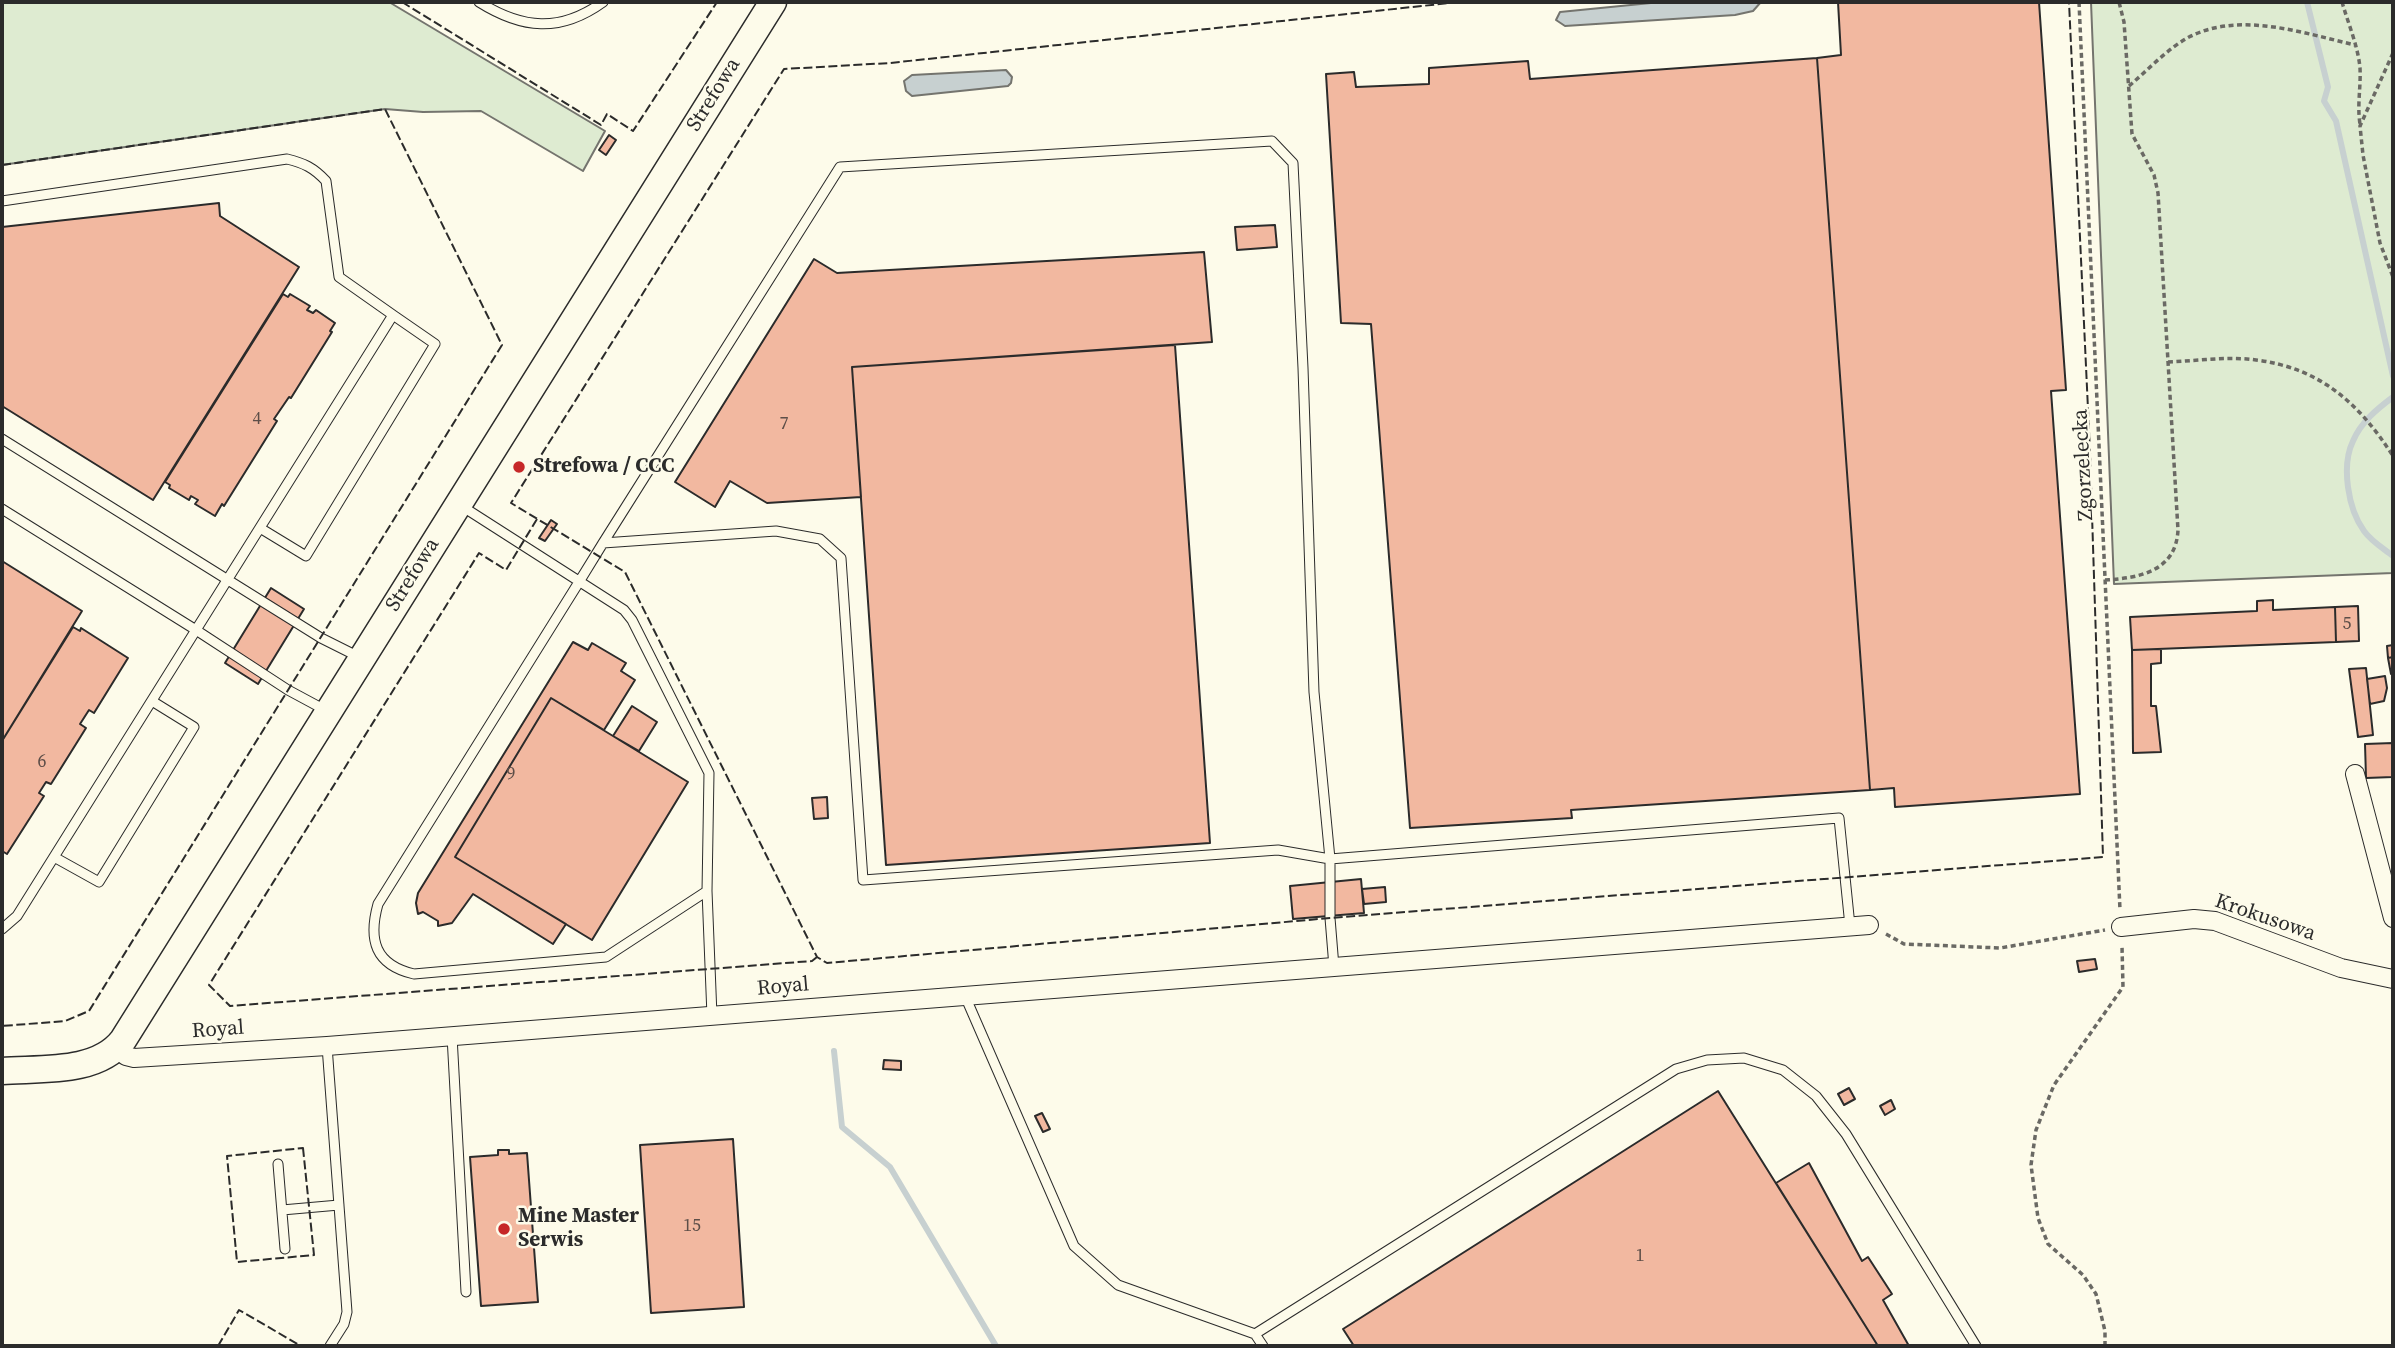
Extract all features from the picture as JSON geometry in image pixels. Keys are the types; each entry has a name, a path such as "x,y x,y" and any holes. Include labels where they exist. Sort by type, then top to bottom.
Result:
{"street":[{"name":"Strefowa","path":"117,1049 773,2"},
{"path":"2355,774 2393,918"},
{"name":"Krokusowa","path":"2121,927 2194,919 2215,921 2341,968 2393,979"},
{"name":"Royal","path":"117,1049 134,1058 327,1046 1869,925"},
{"path":"2,1071 85,1065 102,1059 117,1049"}],"lane":[{"path":"479,2 500,15 523,23 547,23 569,19 603,2"},
{"path":"707,891 606,957 414,974 400,971 385,962 375,947 373,922 378,904 840,167 1272,141 1293,163 1314,692 1329,859 1334,967"},
{"path":"2,201 287,159 315,169 326,181 339,277 435,344 306,556 260,528"},
{"path":"2,929 17,916 394,315"},
{"path":"2,439 321,638 361,658"},
{"path":"458,504 624,610 632,620 709,773 707,891 712,1016"},
{"path":"2,509 288,690 328,712"},
{"path":"603,543 776,531 820,539 841,558 863,880 1278,850 1329,859 1839,818 1850,926"},
{"path":"54,857 99,882 194,727 152,701"},
{"path":"964,995 1074,1246 1118,1285 1255,1334 1263,1346"},
{"path":"452,1036 466,1292"},
{"path":"327,1046 347,1312 344,1324 330,1346"},
{"path":"1255,1334 1676,1069 1707,1060 1744,1058 1783,1070 1816,1096 1846,1134 1976,1346"},
{"path":"278,1164 285,1249"},
{"path":"282,1210 339,1205"}],"path":[{"name":"Zgorzelecka","path":"2079,2 2123,986 2054,1085 2036,1130 2031,1165 2038,1218 2048,1244 2083,1275 2096,1294 2105,1331 2105,1346"},
{"path":"2105,580 2125,579 2151,571 2171,557 2176,550 2178,530 2158,193 2154,174 2132,134 2124,22 2119,2"},
{"path":"2342,2 2360,67 2358,109 2363,155 2381,243 2393,277"},
{"path":"2128,86 2179,44 2201,32 2222,27 2273,27 2355,45"},
{"path":"2360,126 2393,53"},
{"path":"2168,362 2242,359 2282,364 2304,371 2326,382 2360,413 2393,456"},
{"path":"2384,442 2393,443"},
{"path":"1869,925 1903,944 2000,948 2121,927"}],"green space":[{"path":"2,2 389,2 605,131 583,171 481,111 423,112 385,109 2,165"},
{"path":"2091,2 2393,2 2393,573 2114,584"}],"shaded area":[{"path":"1661,2 1761,2 1753,11 1735,15 1565,26 1556,20 1560,12"},
{"path":"1006,70 1012,77 1008,86 912,96 906,91 904,81 912,75"}],"building":[{"path":"1838,2 2039,2 2066,390 2051,391 2080,794 1895,807 1894,788 1870,790 1817,58 1841,55"},
{"path":"1817,58 1870,790 1571,810 1572,818 1410,828 1371,324 1341,323 1326,74 1354,72 1356,87 1429,84 1429,68 1528,61 1530,79"},
{"path":"609,135 616,140 606,155 599,150"},
{"path":"219,203 220,216 299,267 153,500 2,406 2,227"},
{"path":"1275,225 1277,247 1237,250 1235,227"},
{"path":"1204,252 1212,342 852,367 861,497 767,503 730,481 715,507 675,482 814,259 837,273"},
{"path":"283,294 288,297 290,294 310,306 307,310 313,313 316,310 335,323 291,398 289,397 274,419 277,421 215,516 195,504 198,500 191,496 189,500 169,488 170,485 165,482"},
{"path":"1175,345 1210,843 886,865 852,367"},
{"path":"551,520 557,524 545,541 539,538"},
{"path":"2,561 82,611 2,741"},
{"path":"271,588 304,609 258,684 225,663"},
{"path":"2273,600 2273,610 2335,607 2336,642 2132,650 2130,617 2257,611 2257,601"},
{"path":"2358,606 2359,641 2336,642 2335,607"},
{"path":"73,627 80,631 81,628 128,658 94,713 89,710 80,724 86,728 51,784 46,782 39,793 44,796 7,854 2,851 2,741"},
{"path":"573,642 588,650 592,643 626,663 621,671 635,680 604,730 551,698 455,857 566,924 553,944 473,894 452,923 438,926 438,921 423,912 418,914 418,893"},
{"path":"2393,645 2393,657 2388,658 2387,646"},
{"path":"2161,649 2161,663 2151,664 2151,706 2156,706 2161,752 2133,753 2132,650"},
{"path":"2393,657 2393,674 2391,674 2388,658"},
{"path":"2366,668 2373,735 2358,737 2349,669"},
{"path":"2385,676 2387,688 2384,701 2370,704 2367,679"},
{"path":"551,698 688,782 592,940 455,857"},
{"path":"632,706 657,722 639,751 613,736"},
{"path":"2393,743 2393,777 2366,778 2365,744"},
{"path":"827,797 828,818 814,819 812,798"},
{"path":"1361,879 1364,913 1293,919 1290,886"},
{"path":"1385,887 1386,902 1364,904 1362,889"},
{"path":"2095,959 2097,969 2079,972 2077,961"},
{"path":"884,1060 901,1061 901,1070 883,1069"},
{"path":"1849,1088 1855,1099 1844,1105 1838,1094"},
{"path":"1718,1091 1878,1346 1354,1346 1343,1329"},
{"path":"1891,1100 1895,1109 1885,1115 1880,1106"},
{"path":"1042,1113 1050,1129 1043,1132 1035,1116"},
{"path":"733,1139 744,1307 651,1313 640,1145"},
{"name":"Mine Master Serwis","path":"498,1150 509,1150 509,1154 527,1153 538,1302 481,1306 470,1157 498,1155"},
{"path":"1809,1163 1862,1261 1868,1257 1892,1294 1883,1300 1909,1346 1878,1346 1776,1183"}],"waterway":[{"path":"2307,2 2328,87 2324,101 2336,121 2393,376"},
{"path":"2393,397 2360,428 2349,451 2347,463 2350,499 2358,522 2370,538 2393,556"},
{"path":"834,1051 842,1127 890,1167 996,1346"}],"fence":[{"path":"402,2 601,125 607,114 633,131 717,2"},
{"path":"1459,2 890,63 784,69 511,503 625,572 817,957 827,963 1330,918 2103,857 2090,452 2069,2"},
{"path":"2,165 385,109 502,345 89,1011 65,1021 2,1026"},
{"path":"537,519 506,570 479,553 209,985 230,1006 812,961 817,957"},
{"path":"303,1148 314,1255 237,1262 227,1156 303,1148"},
{"path":"218,1346 239,1310 301,1346"}],"place":[{"name":"Strefowa / CCC","path":"519,467"},
{"name":"Mine Master Serwis","path":"504,1229"}]}
